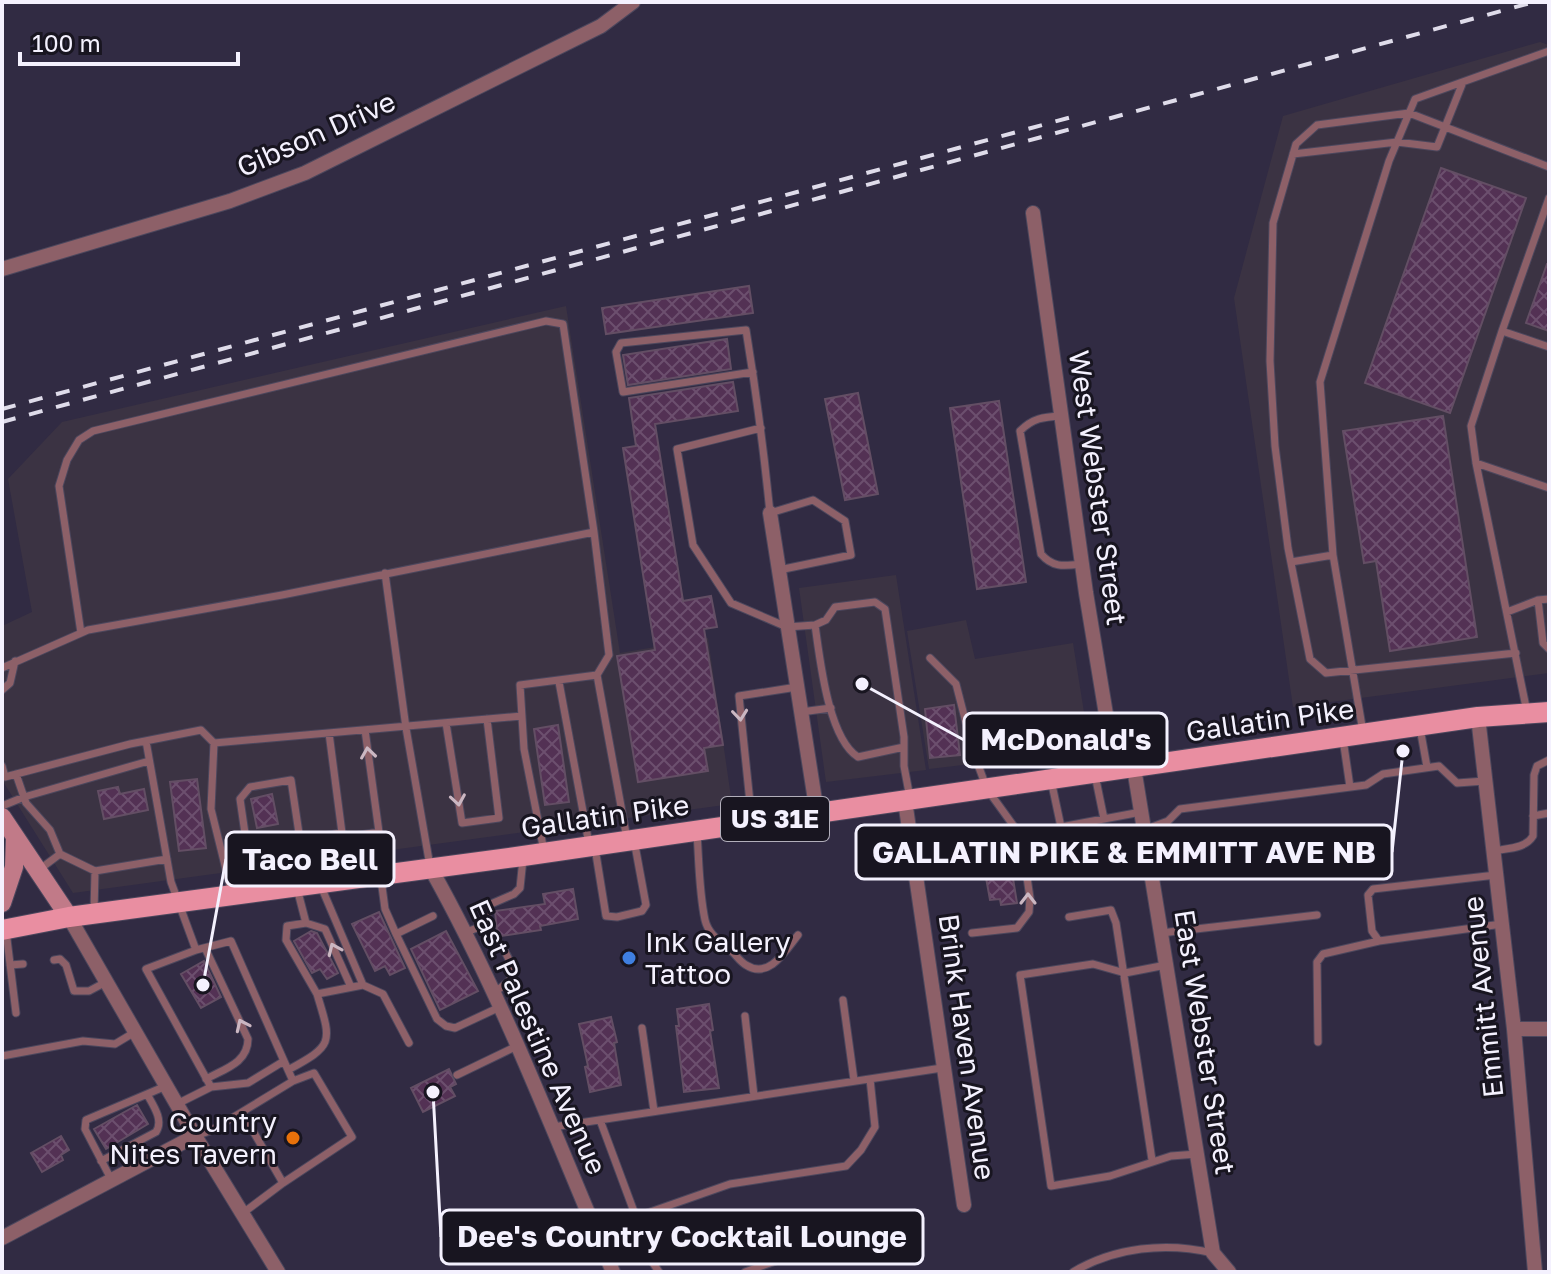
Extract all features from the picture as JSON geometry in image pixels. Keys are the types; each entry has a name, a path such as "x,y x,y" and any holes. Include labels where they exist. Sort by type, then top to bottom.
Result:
{"main road":[{"name":"Gallatin Pike","path":"4,929 69,917 380,877 1478,717 1549,712"},
{"path":"2,817 69,917"},
{"path":"2,903 14,867 15,837"}],"street":[{"name":"Gibson Drive","path":"2,269 230,201 305,173 601,26 633,2"},
{"name":"West Webster Street","path":"1033,213 1114,770"},
{"path":"770,513 817,813"},
{"name":"Emmitt Avenue","path":"1478,717 1514,1029 1535,1272"},
{"name":"East Webster Street","path":"1114,770 1141,812 1213,1253"},
{"name":"Brink Haven Avenue","path":"908,800 942,1068 964,1205"},
{"name":"East Palestine Avenue","path":"431,869 466,932 497,1000 613,1272"},
{"path":"69,917 195,1136 278,1272"},
{"path":"1514,1029 1549,1029"},
{"path":"2,1238 195,1136"},
{"path":"1213,1253 1229,1272"}],"lane":[{"path":"1350,787 1352,670 1333,555 1320,382 1397,142 1415,99 1549,51"},
{"path":"1293,154 1397,142 1437,147 1463,82"},
{"path":"1516,653 1326,673 1310,659 1291,562 1275,446 1270,361 1273,223 1296,144 1317,125 1409,113 1549,167"},
{"path":"1527,713 1471,426 1549,198"},
{"path":"81,633 59,486 67,460 79,440 93,431 546,321 563,324 609,655 597,675 646,905 642,911 617,917 606,916 559,682"},
{"path":"753,372 623,392 616,352 621,343 746,330 753,372 761,428 770,513 813,500 845,521 851,555 779,570"},
{"path":"1502,331 1549,347"},
{"path":"1061,416 1038,417 1020,431 1041,554 1048,562 1060,566 1082,564"},
{"path":"761,428 677,449 693,545 731,603 787,627 815,625 826,620 835,607 875,602 885,609 908,800"},
{"path":"1476,463 1549,488"},
{"path":"2,668 81,633 594,532"},
{"path":"1291,562 1333,555"},
{"path":"385,573 406,728 431,869"},
{"path":"1507,612 1549,599"},
{"path":"1538,600 1543,643 1549,649"},
{"path":"815,625 826,697 849,752 858,757 904,747"},
{"path":"930,658 956,684 974,754 987,789 1021,836 1030,898 1029,912 1017,928 972,933"},
{"path":"2,690 10,683 15,661"},
{"path":"544,853 524,749 520,685 597,675"},
{"path":"752,823 739,696 797,687"},
{"path":"801,712 831,708"},
{"path":"214,743 522,716"},
{"path":"446,723 462,823 499,818 487,719"},
{"path":"1419,726 1427,767"},
{"path":"2,766 5,777 201,730 214,743 211,809 233,896"},
{"path":"300,840 291,780 250,787 240,799 247,847 300,840 342,833 348,837 379,832 365,730"},
{"path":"329,733 342,833"},
{"path":"146,741 171,882 196,950"},
{"path":"1493,851 1524,846 1530,842 1533,836 1534,775 1537,766 1549,760"},
{"path":"2,806 149,761"},
{"path":"1144,830 1168,821 1180,809 1366,785 1383,774 1427,767 1439,766 1457,783 1485,781"},
{"path":"1104,819 1114,770"},
{"path":"16,774 26,803 50,830 60,854 95,871 167,859"},
{"path":"1051,779 1069,869"},
{"path":"1061,827 1141,812"},
{"path":"1533,816 1549,813"},
{"path":"696,831 706,923 716,940 732,950 744,964 755,969 766,968 777,961 798,935"},
{"path":"329,835 320,884 363,985"},
{"path":"285,842 306,923"},
{"path":"37,872 60,854"},
{"path":"483,926 491,904 520,888 523,856"},
{"path":"94,914 95,871"},
{"path":"1379,941 1372,931 1368,895 1373,889 1496,875"},
{"path":"380,877 385,909 396,934 437,1019 446,1026 455,1028 497,1000 514,973 496,938 483,926"},
{"path":"1069,917 1111,910 1116,923 1152,1160"},
{"path":"1161,933 1317,915"},
{"path":"396,934 433,916"},
{"path":"177,1105 211,1087 248,1083 320,1053 325,1045 327,1028 317,994 286,940 287,926 306,923 325,929 351,987"},
{"path":"1318,1042 1317,962 1323,954 1379,941 1502,924"},
{"path":"466,932 483,926"},
{"path":"4,929 16,982 16,1013"},
{"path":"211,1087 146,969 196,950 231,941 293,1081"},
{"path":"205,948 248,1039 248,1048 237,1063 206,1079"},
{"path":"54,960 60,959 74,991"},
{"path":"10,965 23,964"},
{"path":"1166,965 1125,973 1093,964 1020,975 1051,1186 1110,1176 1152,1160 1197,1154"},
{"path":"64,993 89,991 106,982"},
{"path":"317,994 363,985 383,994 409,1043"},
{"path":"15,1001 25,999"},
{"path":"843,1000 854,1080"},
{"path":"745,1016 754,1096"},
{"path":"642,1028 654,1111"},
{"path":"2,1056 83,1041 115,1044 135,1032"},
{"path":"457,1075 517,1046"},
{"path":"551,1128 942,1068"},
{"path":"195,1136 210,1131 293,1081 314,1073 352,1137 243,1213"},
{"path":"636,1217 730,1184 846,1166 861,1150 875,1127 870,1079"},
{"path":"111,1179 85,1129 86,1120 166,1086"},
{"path":"101,1161 156,1132 160,1126 159,1119 147,1094"},
{"path":"242,1112 283,1183"},
{"path":"600,1120 651,1260 659,1272"},
{"path":"1073,1272 1088,1263 1145,1247 1183,1246 1213,1253"},
{"path":"745,1272 781,1259 826,1259"}],"shaded area":[{"path":"1540,42 1549,45 1549,673 1293,707 1234,298 1283,116"},
{"path":"566,306 620,653 708,638 732,804 73,893 2,780 2,626 32,612 8,479 62,422"},
{"path":"896,575 926,770 826,782 799,588"},
{"path":"966,620 975,659 1073,643 1090,750 929,769 907,631"}],"building":[{"path":"1441,168 1526,198 1450,413 1365,383"},
{"path":"1549,264 1549,331 1526,323"},
{"path":"749,286 753,313 606,334 602,308"},
{"path":"727,339 731,369 628,385 623,355"},
{"path":"733,382 738,411 655,424 683,601 711,596 717,627 704,629 723,745 704,748 708,771 638,782 617,656 655,650 623,448 636,446 629,398"},
{"path":"858,393 878,494 845,500 825,399"},
{"path":"999,401 1026,582 977,589 950,408"},
{"path":"1443,416 1477,637 1390,651 1376,561 1364,563 1343,431"},
{"path":"954,705 960,755 930,758 925,709"},
{"path":"558,725 569,802 545,805 534,729"},
{"path":"197,779 206,848 179,851 170,782"},
{"path":"118,787 120,794 144,789 148,810 104,819 98,791"},
{"path":"272,794 278,824 257,828 251,799"},
{"path":"1008,848 1017,903 1001,905 1000,899 990,900 985,872 992,871 989,851"},
{"path":"573,889 578,919 540,926 541,930 501,936 497,931 495,911 545,904 543,894"},
{"path":"379,912 405,968 390,975 385,966 375,971 352,924"},
{"path":"311,931 317,933 338,973 327,979 320,969 312,973 294,941"},
{"path":"446,931 478,991 440,1010 411,949"},
{"path":"204,961 221,997 201,1008 181,974"},
{"path":"709,1004 719,1088 684,1092 676,1026 679,1026 677,1009"},
{"path":"611,1017 621,1085 590,1092 579,1024"},
{"path":"449,1069 456,1084 450,1087 455,1096 423,1112 411,1088"},
{"path":"137,1105 148,1124 106,1149 94,1129"},
{"path":"61,1136 69,1150 61,1155 63,1160 42,1172 31,1153"}],"railway":[{"path":"2,422 1534,2"},
{"path":"2,409 1079,115"}],"place":[{"name":"McDonald's","path":"862,684"},
{"name":"GALLATIN PIKE & EMMITT AVE NB","path":"1403,751"},
{"name":"Ink Gallery Tattoo","path":"629,958"},
{"name":"Taco Bell","path":"203,985"},
{"name":"Dee's Country Cocktail Lounge","path":"433,1092"},
{"name":"Country Nites Tavern","path":"293,1138"}]}
